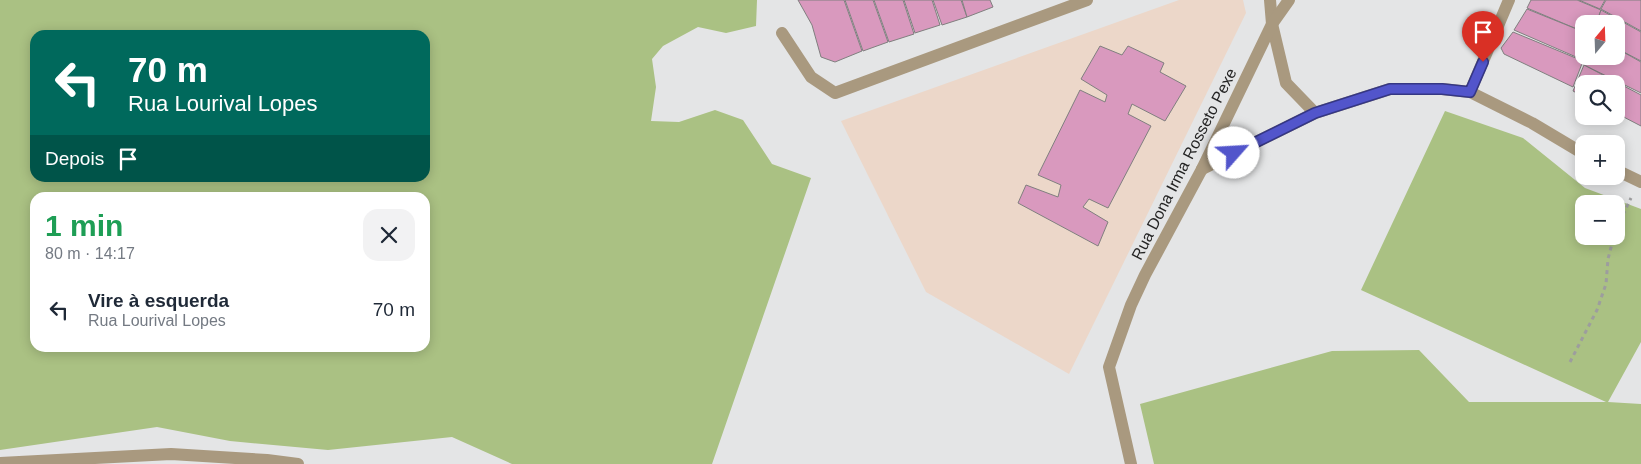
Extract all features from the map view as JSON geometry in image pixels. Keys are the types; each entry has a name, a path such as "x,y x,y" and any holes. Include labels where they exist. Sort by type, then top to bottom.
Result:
{"street":[{"path":"782,34 811,77 835,93 1087,0"},
{"path":"1270,0 1272,24 1286,83 1315,113"},
{"name":"Rua Dona Irma Rosseto Pexe","path":"1131,464 1109,367 1131,305 1202,169 1272,24 1289,0"},
{"path":"1470,92 1509,0"},
{"path":"1202,169 1315,113 1390,89 1442,89 1470,92 1532,123 1575,149"},
{"path":"1625,173 1639,177"},
{"path":"0,464 169,459 267,460 298,464"}],"path":[{"path":"1625,212 1629,204"},
{"path":"1570,362 1597,310 1606,284 1608,259 1612,245"}],"shaded area":[{"path":"1179,0 1243,0 1246,13 1069,374 926,292 841,121"}],"green space":[{"path":"0,0 757,0 756,26 726,33 698,27 663,46 652,59 656,87 651,121 679,122 715,110 743,120 772,164 811,178 712,464 512,464 452,437 328,450 230,441 157,427 0,450"},
{"path":"1445,111 1523,138 1575,180 1575,185 1581,185 1604,195 1575,195 1575,245 1625,245 1625,203 1641,209 1641,342 1608,402 1641,404 1641,464 1154,464 1140,404 1332,351 1419,350 1469,402 1606,402 1361,290"}],"building":[{"path":"798,0 844,0 862,51 835,62 821,57 812,25"},
{"path":"845,0 873,0 888,42 863,51"},
{"path":"874,0 903,0 914,34 889,42"},
{"path":"904,0 932,0 940,25 915,33"},
{"path":"933,0 961,0 967,17 942,25"},
{"path":"962,0 990,0 993,7 967,17"},
{"path":"1531,0 1577,0 1601,10 1599,15 1575,15 1575,28 1527,8"},
{"path":"1579,0 1605,0 1600,9"},
{"path":"1606,0 1641,0 1641,31 1625,22 1625,15 1612,15 1601,9"},
{"path":"1527,9 1575,28 1575,57 1514,30"},
{"path":"1601,10 1610,15 1599,15"},
{"path":"1625,23 1641,32 1641,61 1625,53"},
{"path":"1513,32 1575,58 1575,65 1581,65 1578,75 1575,75 1573,87 1504,54 1501,48"},
{"path":"1100,46 1122,55 1128,46 1164,63 1160,72 1186,86 1165,121 1132,104 1128,114 1151,126 1108,208 1089,199 1083,207 1108,222 1098,246 1018,203 1026,185 1058,197 1061,185 1038,175 1080,90 1105,102 1107,95 1081,79"},
{"path":"1625,53 1641,62 1641,93 1625,85 1625,75 1604,75 1584,65 1625,65"},
{"path":"1584,65 1603,75 1580,75"},
{"path":"1625,87 1641,95 1641,126 1625,118"}],"route":[{"path":"1234,153 1315,113 1390,89 1442,89 1470,92 1483,62"}]}
